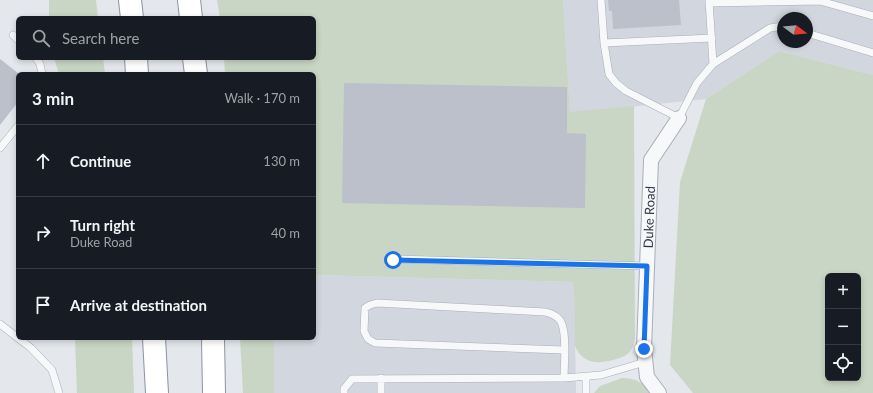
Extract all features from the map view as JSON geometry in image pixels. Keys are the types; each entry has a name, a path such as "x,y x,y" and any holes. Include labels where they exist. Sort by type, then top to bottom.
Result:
{"highway":[{"path":"130,0 132,16"},
{"path":"189,0 191,16"},
{"path":"136,60 137,72"},
{"path":"194,60 196,72"},
{"path":"154,340 157,393"},
{"path":"213,340 214,393"}],"street":[{"name":"Duke Road","path":"659,393 647,377 644,349 651,160 679,118"}],"lane":[{"path":"601,0 604,43 609,74 616,83 626,91 679,118 697,83 713,64 770,28 777,27"},
{"path":"713,64 709,1 820,1 873,16"},
{"path":"813,35 873,53"},
{"path":"604,43 712,38"},
{"path":"37,60 42,72"},
{"path":"0,148 16,128"},
{"path":"393,260 647,266"},
{"path":"564,350 375,343 368,339 364,331 366,308 377,303 545,312 552,314 560,319 564,328 564,350 564,378"},
{"path":"0,324 16,336"},
{"path":"21,340 31,348 52,370 59,393"},
{"path":"344,393 344,389 352,379 586,377 601,376 645,362"},
{"path":"586,377 586,393"},
{"path":"381,378 381,393"}],"shaded area":[{"path":"563,0 873,0 873,75 779,51 706,99 570,113"},
{"path":"316,275 574,282 576,393 274,393 274,340 316,340"}],"green space":[{"path":"49,0 96,0 98,16 49,16"},
{"path":"217,0 563,0 570,112 634,106 635,338 631,350 622,357 602,362 592,362 587,360 579,353 575,342 573,282 316,275 316,72 225,72 224,60 316,60 316,16 220,16"},
{"path":"779,51 873,75 873,393 693,393 670,365 680,182 706,99"},
{"path":"55,60 103,60 105,72 58,72"},
{"path":"75,340 132,340 134,393 77,393"},
{"path":"240,340 274,340 274,393 243,393"},
{"path":"622,378 639,382 652,393 594,393 600,386"}],"building":[{"path":"608,0 679,0 681,25 613,29 612,11 609,11"},
{"path":"0,59 17,72 16,105 0,125"},
{"path":"344,83 567,87 567,133 586,134 585,208 342,203"}],"route":[{"path":"393,260 647,266 644,349"}]}
